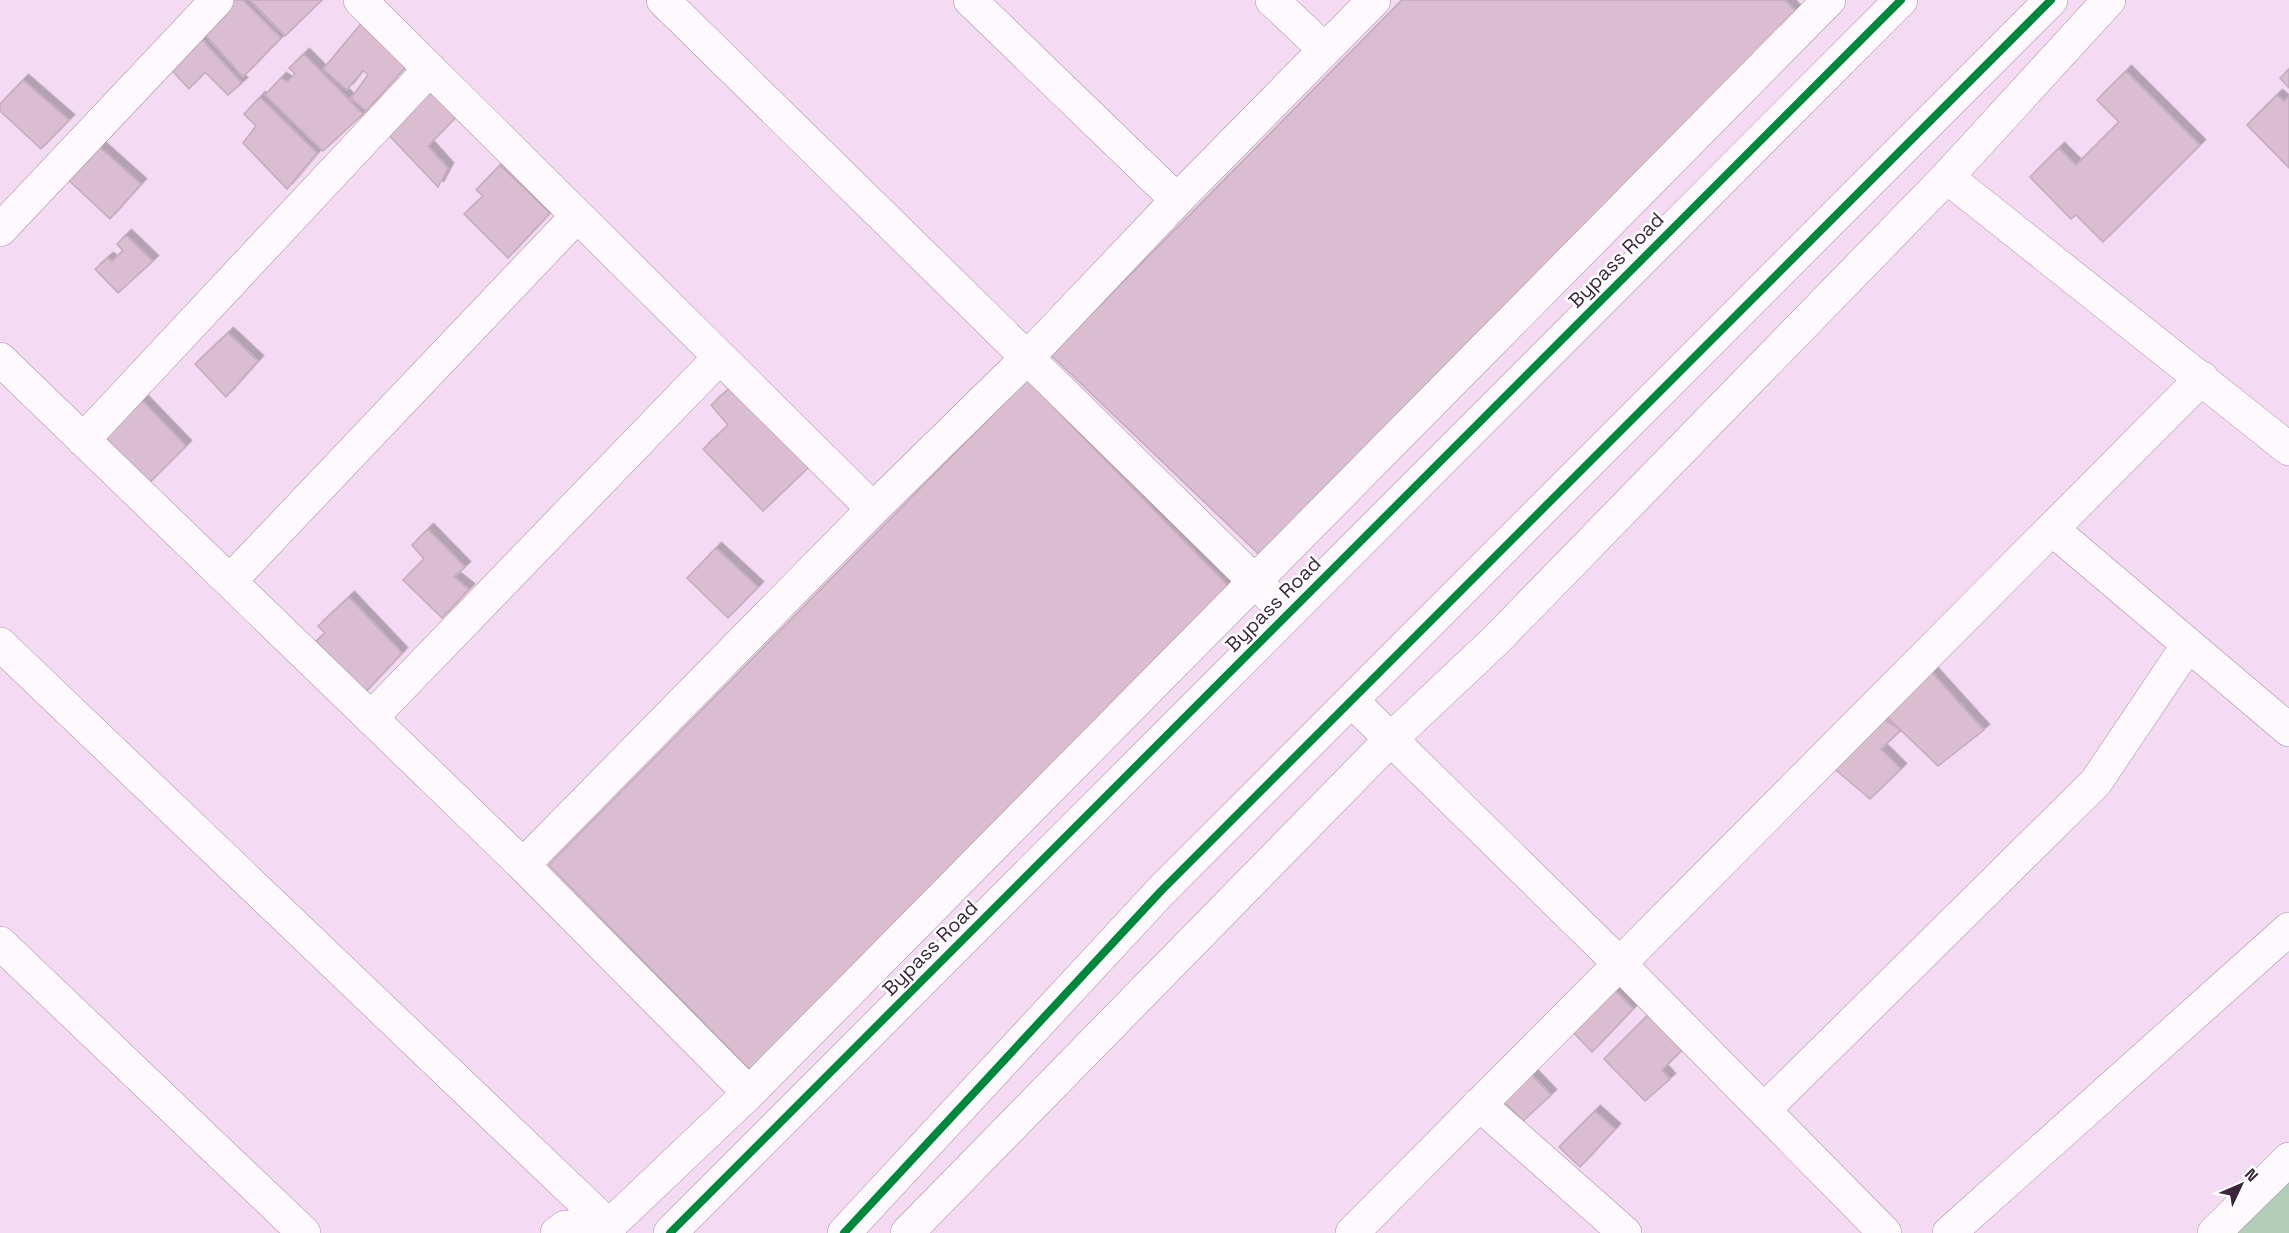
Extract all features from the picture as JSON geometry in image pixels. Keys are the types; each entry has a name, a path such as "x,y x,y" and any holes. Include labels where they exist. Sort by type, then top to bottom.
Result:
{"street":[{"path":"0,230 217,0"},
{"path":"360,0 873,509"},
{"path":"663,0 1254,584 1287,613"},
{"path":"970,0 1177,200"},
{"path":"1272,0 1325,50"},
{"path":"523,865 873,509 1027,358 1177,200 1374,0"},
{"name":"Bypass Road","path":"670,1233 1901,0"},
{"path":"844,1233 1161,891 2051,0"},
{"path":"907,1233 1391,739 1495,641 1947,177 2109,0"},
{"path":"557,1233 565,1227 609,1226 749,1093 1254,584 1824,2"},
{"path":"83,440 430,69"},
{"path":"1947,177 2289,449"},
{"path":"230,581 577,216"},
{"path":"371,718 720,357"},
{"path":"0,360 523,865 749,1093"},
{"path":"1352,1233 2202,378"},
{"path":"2052,529 2289,730"},
{"path":"0,644 609,1226"},
{"path":"1764,1110 2096,782 2188,645"},
{"path":"1352,701 1619,963 1885,1233"},
{"path":"1949,1233 2289,929"},
{"path":"0,943 304,1233"},
{"path":"1479,1104 1626,1233"},
{"path":"2214,1233 2289,1159"}],"green space":[{"path":"2289,1161 2289,1233 2218,1233"}],"building":[{"path":"228,0 243,0 281,38 243,77 200,29"},
{"path":"250,0 322,0 285,36"},
{"path":"1402,0 1785,0 1802,18 1269,564 1051,355"},
{"path":"365,19 411,61 366,111 351,98 368,75 363,70 347,90 323,69"},
{"path":"196,33 242,83 228,95 205,72 189,89 166,64"},
{"path":"304,54 363,114 323,151 265,95 281,78 287,82 295,74 289,68"},
{"path":"2289,69 2289,88 2280,78"},
{"path":"2126,71 2200,145 2103,242 2076,215 2071,219 2030,177 2059,148 2076,165 2119,122 2097,100"},
{"path":"23,80 69,120 41,149 0,111 0,104"},
{"path":"428,86 457,116 428,146 448,168 438,187 385,131"},
{"path":"2277,95 2284,101 2289,96 2289,168 2247,125"},
{"path":"260,97 317,153 287,189 243,143 256,126 244,114"},
{"path":"94,142 141,184 110,219 63,175"},
{"path":"500,165 550,213 508,258 464,214 483,196 476,190"},
{"path":"126,235 153,261 118,293 95,269 108,258 112,261 123,251 117,244"},
{"path":"228,333 258,361 226,397 195,364"},
{"path":"1027,380 1239,597 750,1070 549,865"},
{"path":"730,388 809,467 763,511 703,449 728,425 711,405"},
{"path":"135,393 186,446 143,489 93,438"},
{"path":"428,529 465,567 454,577 469,589 442,618 403,580 424,559 412,545"},
{"path":"716,548 758,587 728,618 687,578"},
{"path":"349,597 402,653 359,699 307,650 325,633 318,626"},
{"path":"1927,667 1984,730 1938,766 1883,713"},
{"path":"1879,716 1901,730 1881,749 1901,769 1870,799 1831,766"},
{"path":"1614,989 1633,1009 1592,1052 1570,1029"},
{"path":"1649,1014 1683,1049 1662,1070 1670,1079 1645,1101 1604,1059"},
{"path":"1532,1075 1551,1095 1523,1121 1502,1100"},
{"path":"1595,1111 1615,1129 1580,1167 1559,1147"}],"cycle path":[{"path":"670,1233 1901,0"},
{"path":"844,1233 1161,891 2051,0"}]}
